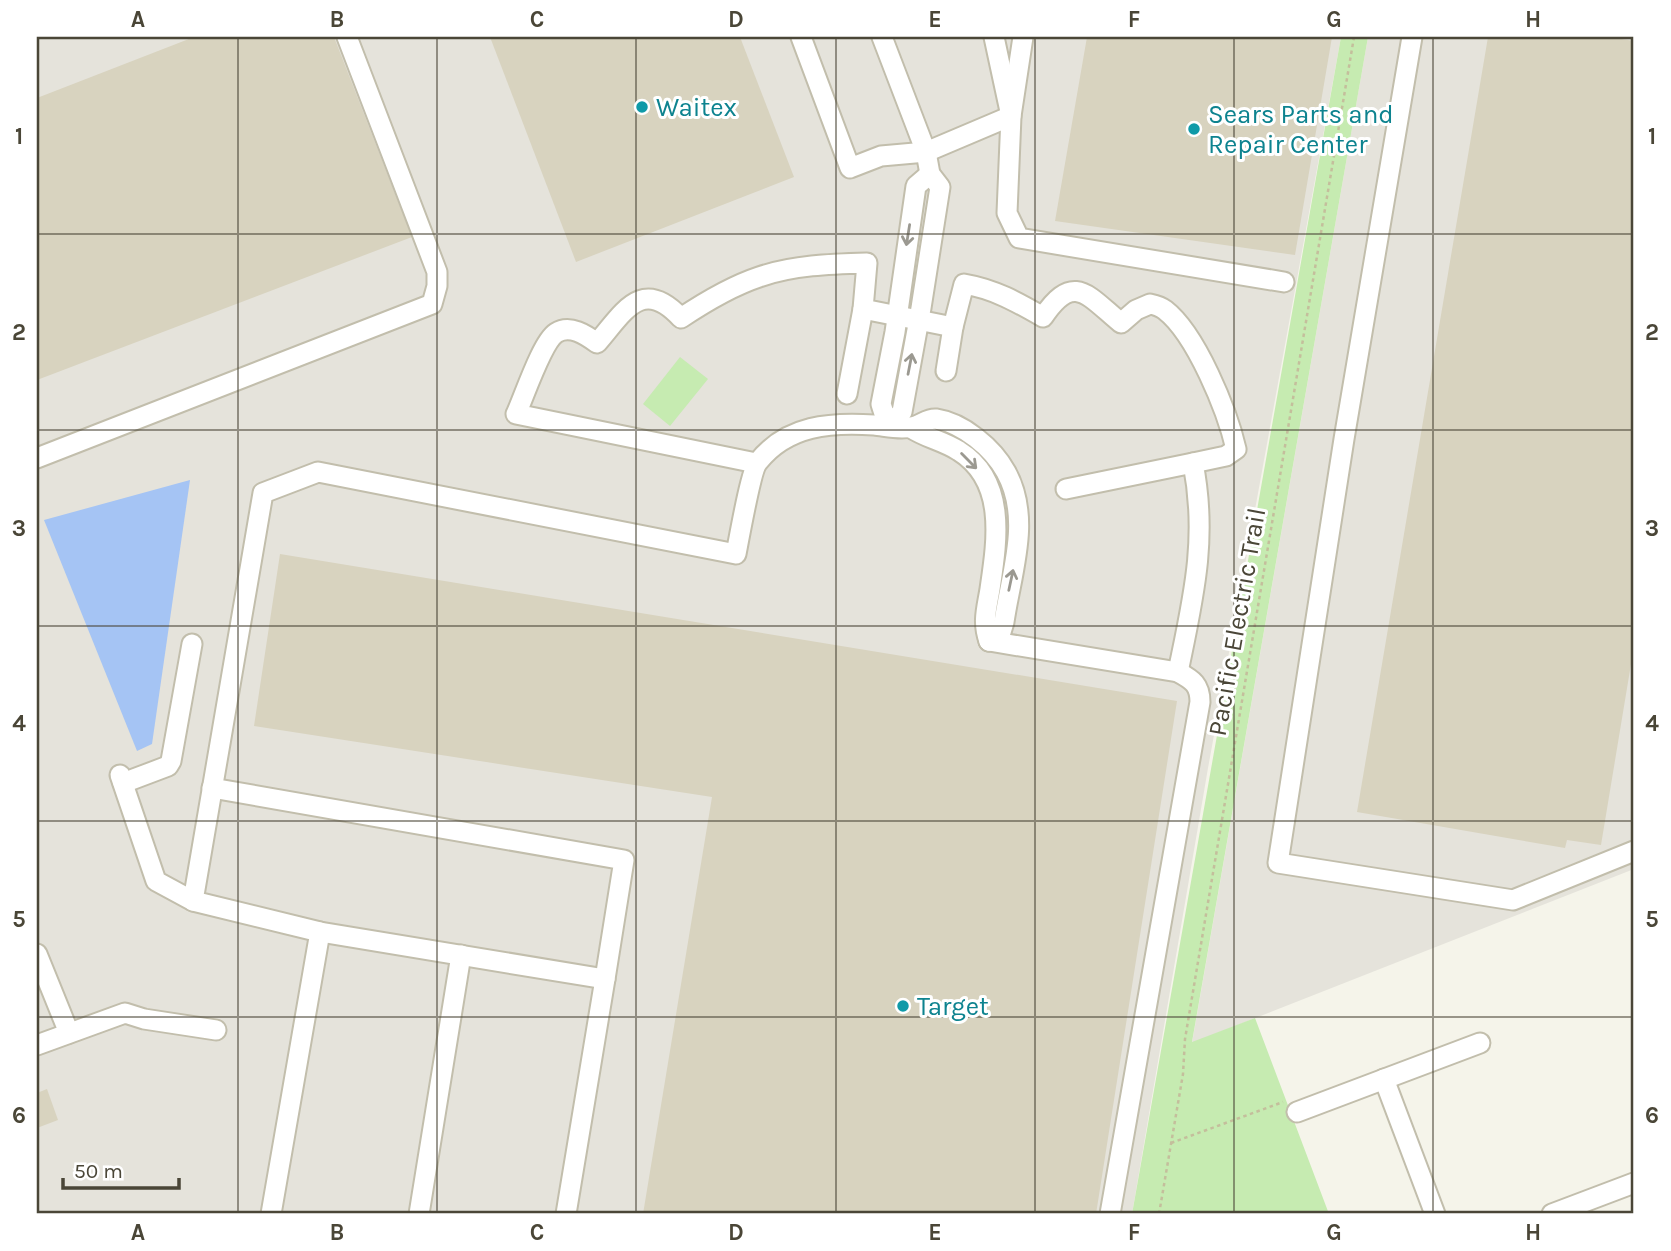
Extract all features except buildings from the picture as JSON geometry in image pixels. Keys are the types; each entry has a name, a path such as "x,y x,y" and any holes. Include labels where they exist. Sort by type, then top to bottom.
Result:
{"street":[{"path":"37,458 432,304 437,286 437,272 347,37"},
{"path":"801,37 850,169 881,156 926,152 1011,116"},
{"path":"882,37 926,152 930,174 940,187 902,412 887,426"},
{"path":"994,37 1011,116"},
{"path":"1023,37 1011,116 1007,212 1018,238 1284,282"},
{"path":"1412,37 1343,439 1278,863 1513,900 1634,851"},
{"path":"887,426 881,404 916,186 930,174"},
{"path":"756,463 516,414 545,345 556,333 577,331 597,343 628,307 645,298 659,299 681,318 704,303 759,277 817,265 867,263 863,309 847,394"},
{"path":"946,371 964,284 998,292 1043,317 1055,300 1065,292 1078,291 1090,297 1121,323 1136,310 1150,304 1163,308 1196,352 1221,401 1236,449 1226,456 1193,464 1066,489"},
{"path":"863,309 953,327"},
{"path":"193,901 263,493 318,472 736,554 756,463 779,443 801,430 822,425 846,423 911,428 933,418 950,423 993,453 1006,472 1018,500 1019,530 1004,622 1001,632 989,641 1178,672 1196,683 1200,691 1110,1214"},
{"path":"1178,672 1199,564 1201,515 1193,464"},
{"path":"192,644 171,761 168,766 121,779 156,881 193,901 320,932 605,979"},
{"path":"212,788 624,860 566,1214"},
{"path":"271,1214 320,932"},
{"path":"37,954 69,1033"},
{"path":"419,1214 461,955"},
{"path":"37,1045 125,1013 144,1019 216,1030"},
{"path":"1296,1105 1384,1079 1480,1043"},
{"path":"1384,1079 1435,1214"},
{"path":"1553,1214 1634,1183"}],"path":[{"name":"Pacific Electric Trail","path":"1159,1214 1183,1074 1185,1039 1354,37"},
{"path":"1171,1143 1296,1105"}],"shaded area":[{"path":"37,37 1341,37 1208,768 1132,1214 37,1214"},
{"path":"1368,37 1634,37 1634,869 1192,1043"}],"green space":[{"path":"1341,37 1368,37 1192,1042 1255,1018 1329,1214 1132,1214"},
{"path":"680,357 708,379 670,426 643,404"}],"water":[{"path":"190,480 152,744 137,751 44,520"}],"place":[{"name":"Waitex","path":"642,107"},
{"name":"Sears Parts and Repair Center","path":"1194,129"},
{"name":"Target","path":"903,1006"}]}
